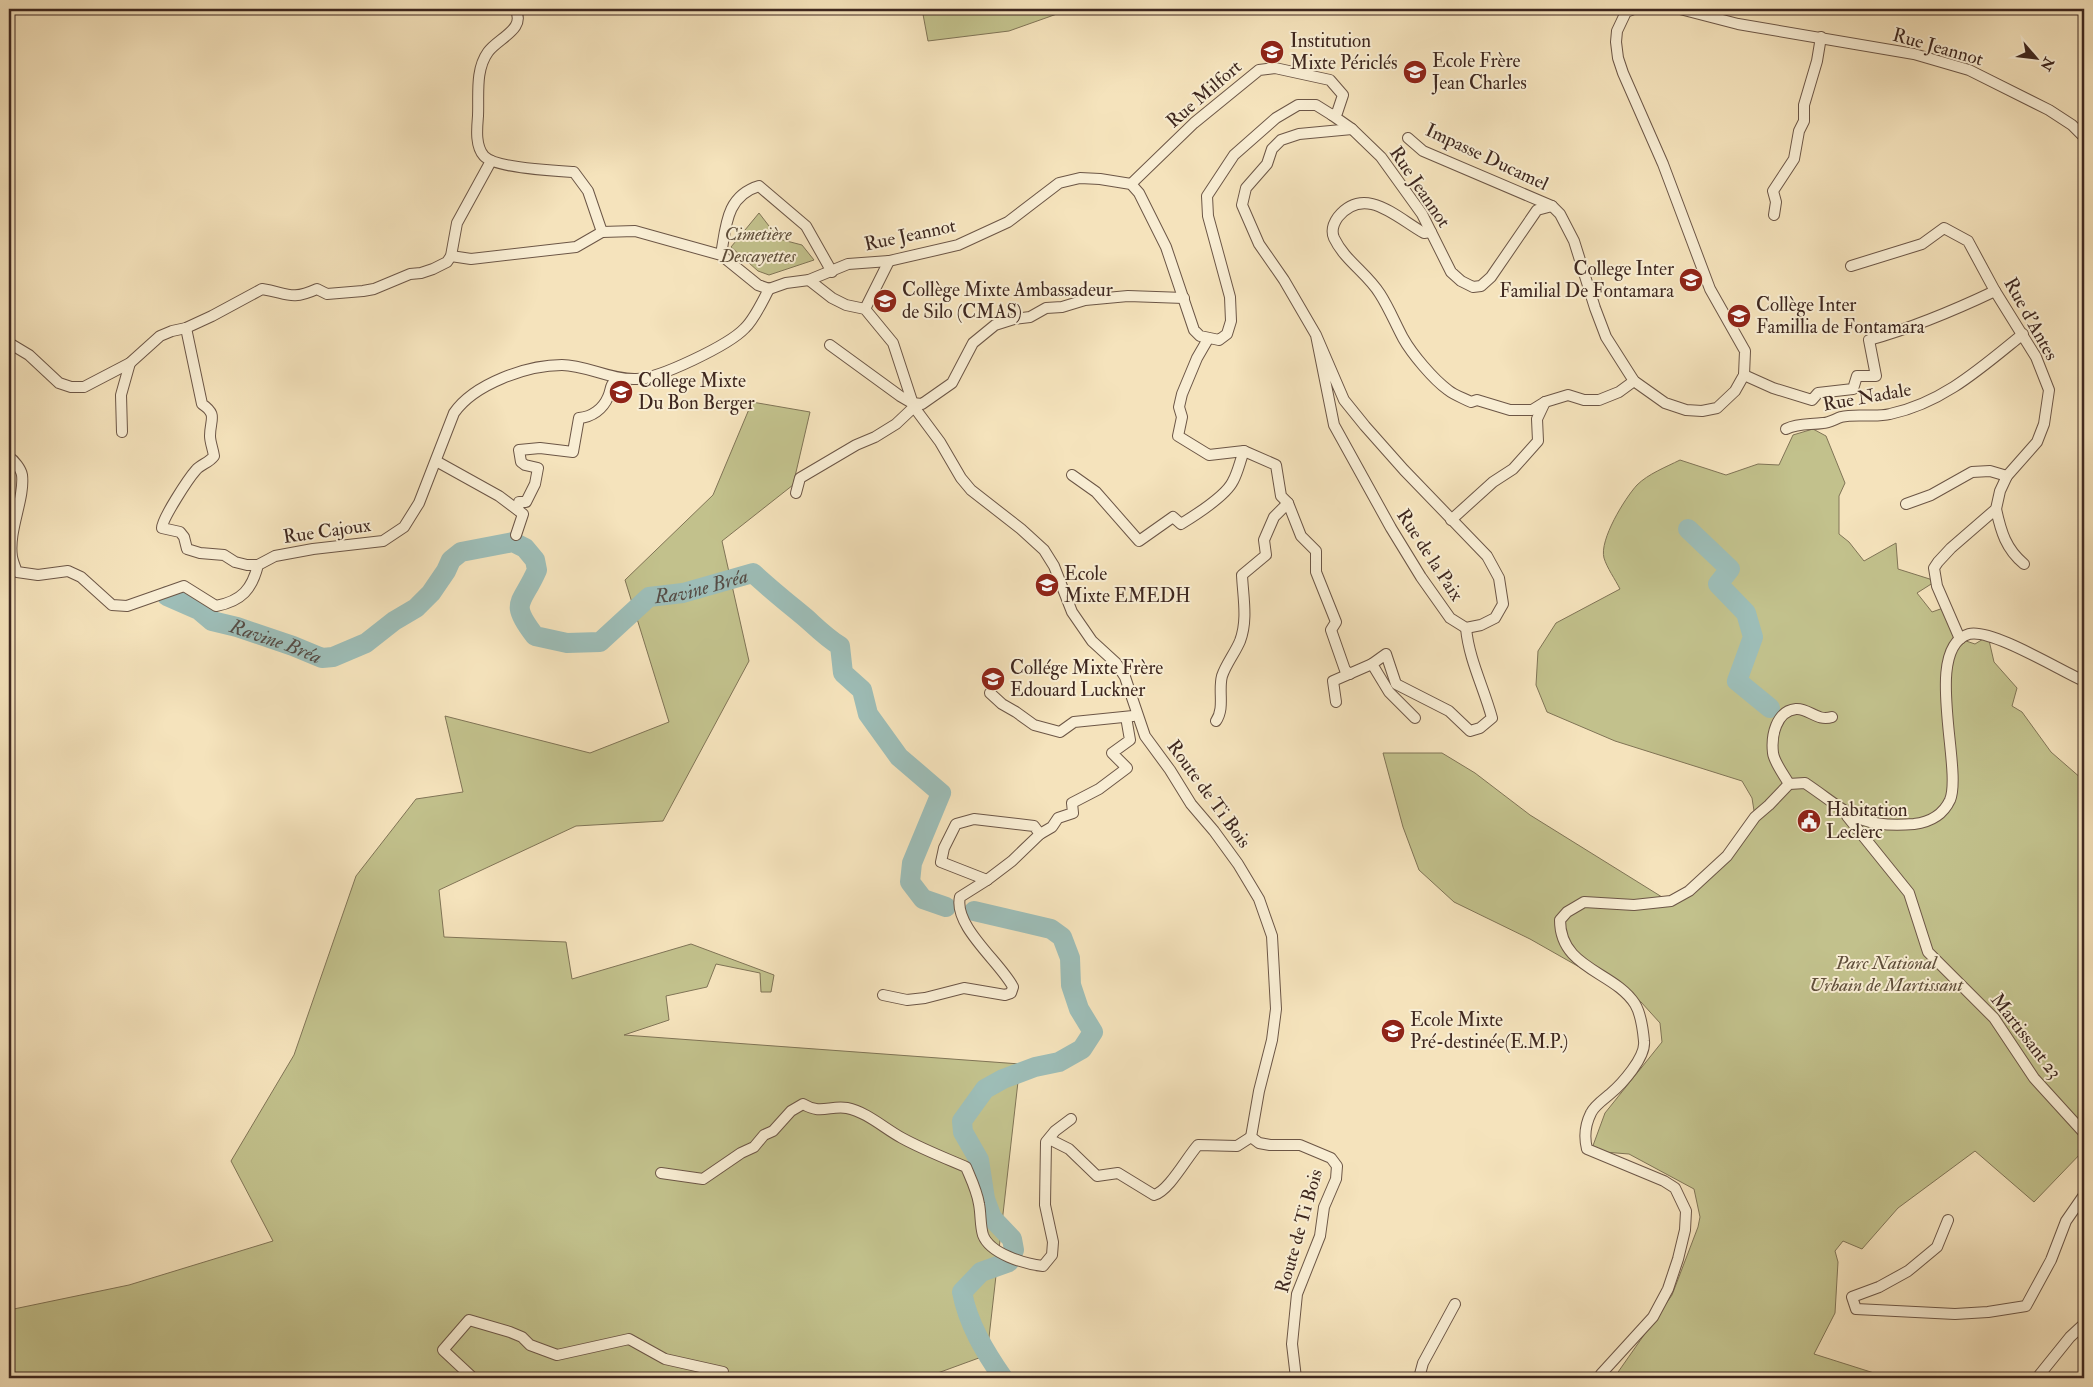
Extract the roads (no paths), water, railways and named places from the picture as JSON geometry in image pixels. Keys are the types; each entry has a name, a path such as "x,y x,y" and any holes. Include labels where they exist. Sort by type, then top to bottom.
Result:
{"street":[{"path":"515,9 519,15 517,25 487,54 480,68 477,132 479,148 484,156 491,161 527,168 574,172 588,191 602,232"},
{"path":"1552,206 1560,214 1574,240 1606,337 1634,381 1665,403 1686,410 1702,411 1717,408 1735,391 1744,375 1745,352 1725,312 1710,288 1663,164 1640,114 1618,58 1617,30 1626,12 1634,9"},
{"name":"Rue Jeannot","path":"1680,9 1738,24 1914,54 1969,70 2049,110 2072,125 2084,137"},
{"path":"1774,216 1776,202 1773,191 1794,159 1799,131 1804,121 1806,96 1817,62 1821,37"},
{"name":"Rue Milfort","path":"1131,184 1194,123 1259,70 1275,68 1330,80 1343,95 1337,112 1332,114"},
{"name":"Rue Jeannot","path":"1208,339 1219,340 1227,334 1231,321 1230,297 1208,216 1207,196 1234,155 1254,135 1298,105 1316,105 1332,114 1352,129 1381,157 1422,214 1451,272 1461,281 1473,287 1481,286 1491,277 1537,210 1552,206"},
{"name":"Rue de la Paix","path":"1316,335 1334,425 1391,528 1421,577 1450,618 1466,628 1481,625 1495,618 1503,604 1499,578 1487,556 1391,456 1344,400 1316,335 1284,280 1259,244 1242,205 1246,188 1267,164 1272,149 1281,140 1299,134 1352,129"},
{"name":"Impasse Ducamel","path":"1408,138 1423,151 1552,206"},
{"path":"9,342 29,355 59,383 71,387 84,387 130,363 160,336 186,328 262,289 289,296 302,296 317,289 327,294 363,291 374,289 410,274 434,269 447,262 451,256 457,223 475,187 491,161"},
{"name":"Rue Jeannot","path":"769,289 809,280 848,264 889,261 958,245 1008,222 1058,183 1080,178 1131,184"},
{"path":"1131,184 1139,193 1166,247 1194,330 1200,336 1208,339 1197,358 1182,394 1178,407 1182,417 1178,436 1209,455 1244,451 1276,465 1281,496 1288,503 1301,536 1316,551 1316,572 1336,622 1332,630 1345,670 1350,674"},
{"path":"721,255 729,210 752,188 759,186 806,226 832,272"},
{"path":"1431,232 1424,233 1379,206 1369,203 1353,205 1334,222 1333,236 1343,254 1379,292 1391,312 1403,339 1449,391 1471,402 1477,400 1510,410 1532,410 1546,402 1568,394 1584,400 1599,400 1619,392 1634,381"},
{"name":"Rue d'Antes","path":"1851,266 1922,244 1944,228 1968,241 1995,291 2036,357 2049,390 2040,434 2036,442 2007,476 2000,491 1996,509"},
{"path":"451,256 471,258 576,247 602,232 635,232 721,255 758,285 769,289"},
{"path":"809,280 832,298 865,309 889,261"},
{"name":"Rue Cajoux","path":"258,565 275,556 312,549 383,541 404,527 419,503 454,413 461,403 477,391 494,382 532,369 563,365 617,379 638,379 655,376 727,343 745,328 769,289"},
{"path":"1744,375 1773,388 1812,400 1818,393 1853,389 1857,376 1876,376 1869,340 1960,308 1995,291"},
{"path":"830,345 882,384 914,404 922,404 952,383 973,343 995,325 1014,319 1030,317 1046,308 1062,307 1085,300 1128,296 1184,298"},
{"name":"Route de Ti Bois","path":"865,309 893,342 914,404 940,442 961,478 971,490 1021,529 1044,550 1054,566 1072,612 1092,641 1116,663 1125,677 1145,736 1170,770 1190,804 1214,831 1238,864 1258,899 1272,936 1276,1009 1272,1040 1259,1091 1252,1137 1259,1143 1270,1145 1300,1145 1331,1158 1336,1166 1336,1179 1324,1207 1320,1236 1298,1294 1292,1344 1296,1378"},
{"path":"9,457 22,474 13,530 12,557 17,572 38,574 68,571 81,577 112,605 127,606 184,586 216,606 229,604 242,596 254,579 258,565 235,562 224,555 193,552 186,549 184,537 180,532 162,528 168,512 197,468 210,462 214,456 210,441 213,414 202,404 186,328"},
{"name":"Rue Nadale","path":"1786,429 1797,424 1825,423 1842,417 1889,415 1914,408 1943,395 1969,378 2023,334"},
{"path":"122,432 121,395 130,369 130,363"},
{"path":"518,510 519,502 526,502 534,484 538,468 521,462 519,450 540,448 572,452 579,418 590,416 602,406 609,395 611,384 617,379"},
{"path":"1451,520 1493,482 1513,469 1538,441 1537,419 1546,402"},
{"path":"796,493 800,478 896,424 914,404"},
{"path":"1072,475 1096,492 1139,541 1173,517 1181,524 1215,500 1232,483 1244,451"},
{"path":"436,462 479,484 523,514 516,535"},
{"path":"1906,504 1930,495 1972,472 1990,471 2007,476"},
{"path":"1216,721 1221,708 1219,696 1222,675 1240,641 1243,630 1245,615 1242,575 1266,555 1264,540 1274,517 1288,503"},
{"path":"1960,639 1937,586 1934,568 1938,562 1951,548 1996,509 2006,545 2011,553 2024,564"},
{"path":"1336,702 1333,682 1372,664 1386,654 1396,684 1449,711 1470,730 1480,728 1492,718 1487,699 1468,649 1466,628"},
{"path":"1600,1378 1601,1374 1653,1317 1668,1289 1686,1230 1686,1211 1676,1188 1664,1181 1587,1149 1584,1136 1591,1111 1616,1089 1626,1077 1640,1059 1645,1044 1635,1004 1616,984 1593,972 1568,950 1560,932 1560,920 1567,912 1584,902 1634,905 1671,902 1689,891 1727,856 1755,817 1770,805 1789,784 1805,782 1844,811 1874,824 1889,826 1922,823 1940,815 1950,799 1952,781 1945,702 1948,664 1952,652 1960,639 1970,634 1978,634 2001,640 2084,682"},
{"path":"1372,664 1389,692 1415,718"},
{"path":"990,693 1002,704 1034,725 1060,732 1074,722 1139,716"},
{"path":"1789,784 1773,754 1775,729 1778,720 1789,711 1797,709 1825,720 1832,717"},
{"path":"883,995 907,1000 925,998 964,988 1005,995 1011,993 1013,986 1009,979 980,946 962,916 959,905 962,895 987,880 1012,861 1040,834 1052,827 1058,818 1073,813 1072,803 1128,768 1112,753 1130,740 1126,717"},
{"name":"Martissant 23","path":"1844,811 1910,893 1928,952 1994,1018 2034,1078 2084,1133"},
{"path":"987,880 941,862 944,848 956,824 974,819 1034,826 1040,834"},
{"path":"661,1172 703,1179 754,1146 764,1135 773,1131 791,1111 802,1104 820,1111 847,1108 865,1115 905,1140 966,1167 978,1196 984,1236 990,1244 1017,1261 1029,1265 1043,1266 1052,1255 1053,1242 1045,1205 1046,1142 1055,1131 1071,1119"},
{"path":"1049,1139 1069,1149 1097,1176 1118,1173 1154,1195 1168,1183 1198,1145 1237,1146 1252,1137"},
{"path":"1948,1220 1937,1247 1908,1271 1879,1287 1852,1297 1856,1309 1955,1314 1988,1312 2026,1306 2051,1260 2066,1221 2084,1195"},
{"path":"1420,1378 1423,1363 1455,1304"},
{"path":"473,1378 443,1350 469,1320 510,1332 522,1337 530,1345 557,1355 629,1339 665,1359 722,1372 723,1378"},
{"path":"2037,1378 2070,1337 2084,1324"}],"waterway":[{"path":"1688,529 1730,569 1718,584 1746,613 1753,637 1737,681 1770,708"},
{"name":"Ravine Bréa","path":"167,596 199,610 212,621 237,627 322,658 333,657 366,643 394,621 416,608 431,593 451,560 461,552 513,542 525,548 535,560 537,570 520,603 522,616 535,636 567,643 600,642 649,597 683,593 753,573 840,646 843,673 862,690 868,714 899,757 941,793 912,863 910,882 923,899 946,907"},
{"name":"Ravine Bréa","path":"974,911 1051,929 1062,937 1070,958 1071,985 1079,1009 1093,1032 1082,1049 1059,1062 1035,1067 1003,1079 985,1089 962,1121 963,1132 979,1160 985,1199 992,1218 1012,1239 1014,1250 1009,1262 981,1272 962,1292 968,1315 978,1337 1003,1378"}],"place":[{"name":"Institution Mixte Périclés","path":"1272,52"},
{"name":"Ecole Frère Jean Charles","path":"1415,72"},
{"name":"College Inter Familial De Fontamara","path":"1691,280"},
{"name":"Collège Mixte Ambassadeur de Silo (CMAS)","path":"885,301"},
{"name":"Collège Inter Famillia de Fontamara","path":"1739,316"},
{"name":"College Mixte Du Bon Berger","path":"621,392"},
{"name":"Ecole Mixte EMEDH","path":"1047,585"},
{"name":"Collége Mixte Frère Edouard Luckner","path":"993,679"},
{"name":"Habitation Leclerc","path":"1809,821"},
{"name":"Ecole Mixte Pré-destinée(E.M.P.)","path":"1393,1031"}],"park label":[{"name":"Cimetière Descayettes","path":"758,245"},
{"name":"Parc National Urbain de Martissant","path":"1886,974"}]}
